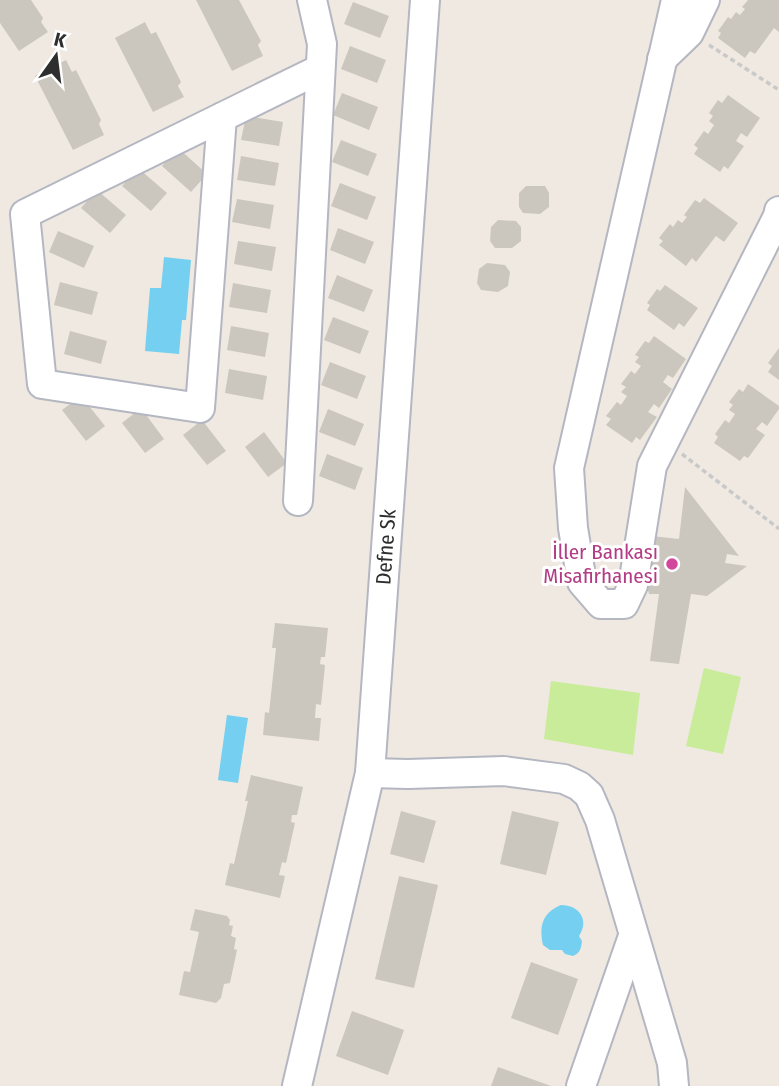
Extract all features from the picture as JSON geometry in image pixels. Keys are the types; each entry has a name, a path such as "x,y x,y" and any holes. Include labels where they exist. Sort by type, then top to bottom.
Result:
{"street":[{"path":"298,501 322,44 312,0"},
{"name":"Defne Sk","path":"297,1086 370,773 425,0"},
{"path":"676,0 569,468 573,528 582,582 601,604 624,604 633,585 652,466 779,211"},
{"path":"662,59 689,33 705,0"},
{"path":"222,117 200,408 42,384 24,214 222,117 320,69"},
{"path":"370,773 504,771 564,779 579,786 589,795 600,820 672,1063 674,1086"},
{"path":"581,1086 633,936"}],"path":[{"path":"689,33 779,90"},
{"path":"664,440 778,528 779,526"}],"green space":[{"path":"704,668 741,677 723,754 686,746"},
{"path":"551,681 640,693 633,755 544,739"}],"water":[{"path":"164,257 191,260 186,320 182,320 179,354 145,351 150,288 161,288"},
{"path":"227,715 248,718 238,783 218,780"},
{"path":"561,905 578,911 583,919 579,936 581,946 579,952 573,956 562,950 550,950 543,945 543,921"}],"building":[{"path":"0,0 31,0 43,18 41,22 48,32 19,51 0,23"},
{"path":"196,0 239,0 261,41 258,45 263,56 232,71"},
{"path":"748,0 779,0 779,32 774,28 755,54 750,51 745,58 718,38 721,33 718,31 728,17 731,19 736,12 740,15"},
{"path":"353,2 389,16 380,38 344,24"},
{"path":"145,22 151,34 156,32 181,82 178,86 184,97 153,112 115,38"},
{"path":"350,46 386,60 377,83 341,69"},
{"path":"66,60 72,72 76,70 101,120 99,124 104,135 73,150 35,76"},
{"path":"342,93 378,107 369,130 333,115"},
{"path":"728,95 760,118 747,137 741,133 736,141 744,146 728,169 724,166 720,172 694,154 698,148 694,145 704,131 708,134 714,125 709,121 713,116 709,113 718,100 722,103"},
{"path":"246,116 283,122 279,146 241,140"},
{"path":"341,140 377,154 368,176 332,162"},
{"path":"178,148 207,174 191,192 162,166"},
{"path":"241,156 279,163 275,186 237,180"},
{"path":"138,168 167,193 151,211 122,186"},
{"path":"340,183 376,197 367,220 331,206"},
{"path":"526,186 545,186 549,193 549,207 540,214 523,213 519,207 519,193"},
{"path":"97,190 126,215 110,233 81,208"},
{"path":"704,198 738,223 724,242 716,236 696,262 692,258 686,266 659,245 663,241 659,238 670,224 673,227 678,220 682,223 687,217 684,215 695,200 700,203"},
{"path":"237,199 274,205 270,229 232,222"},
{"path":"498,220 516,221 521,227 521,241 512,248 495,248 490,241 491,227"},
{"path":"338,228 374,242 365,264 330,250"},
{"path":"58,231 94,246 84,268 49,252"},
{"path":"238,241 276,247 272,271 234,264"},
{"path":"487,263 505,265 510,272 508,286 498,292 481,290 477,283 479,269"},
{"path":"337,275 373,290 364,312 328,298"},
{"path":"60,282 98,292 92,315 54,305"},
{"path":"233,283 271,290 267,313 229,307"},
{"path":"665,285 698,308 684,327 679,323 674,330 647,310 650,305 647,303 657,289 660,291"},
{"path":"333,317 369,331 360,354 324,340"},
{"path":"231,326 269,333 265,357 227,350"},
{"path":"70,331 107,341 101,364 64,354"},
{"path":"654,336 686,359 673,378 668,375 663,382 672,389 659,408 654,404 648,412 657,417 640,440 636,437 632,443 606,425 611,419 606,416 617,402 621,405 627,396 621,392 626,387 621,384 631,371 635,374 641,366 635,362 639,357 635,355 645,341 649,343"},
{"path":"779,348 779,380 768,372 772,366 768,363"},
{"path":"330,362 366,376 357,399 321,385"},
{"path":"229,369 267,376 263,400 225,393"},
{"path":"748,384 779,406 779,409 767,426 762,422 756,429 765,435 748,458 744,456 740,461 714,443 718,437 715,434 725,420 729,423 735,414 729,410 733,405 729,402 739,389 743,392"},
{"path":"81,396 105,426 86,441 62,410"},
{"path":"141,408 164,439 145,453 122,423"},
{"path":"328,409 364,424 355,446 319,432"},
{"path":"202,420 226,451 207,465 183,435"},
{"path":"264,432 287,463 268,477 245,447"},
{"path":"327,454 363,468 355,490 319,476"},
{"path":"685,487 739,556 727,554 725,563 747,566 707,596 691,594 679,664 650,661 659,594 649,594 645,579 651,536 679,539"},
{"path":"275,623 328,628 325,657 321,657 320,664 325,665 321,705 316,704 315,718 321,718 319,741 263,735 265,712 269,713 276,648 272,648"},
{"path":"251,775 303,787 297,815 292,815 291,822 295,823 286,863 282,862 279,875 285,876 280,898 225,885 230,863 234,864"},
{"path":"401,811 436,821 424,863 390,854"},
{"path":"512,811 559,822 546,875 500,864"},
{"path":"399,876 438,885 414,988 375,979"},
{"path":"195,909 227,916 229,925 233,926 231,936 236,938 234,949 237,950 230,983 224,984 221,998 216,1003 179,995 184,971 190,972 199,932 190,930"},
{"path":"531,962 578,979 558,1035 511,1018"},
{"path":"352,1011 404,1030 388,1075 336,1056"},
{"path":"498,1067 551,1086 491,1086"}],"place":[{"name":"İller Bankası Misafirhanesi","path":"672,564"}]}
